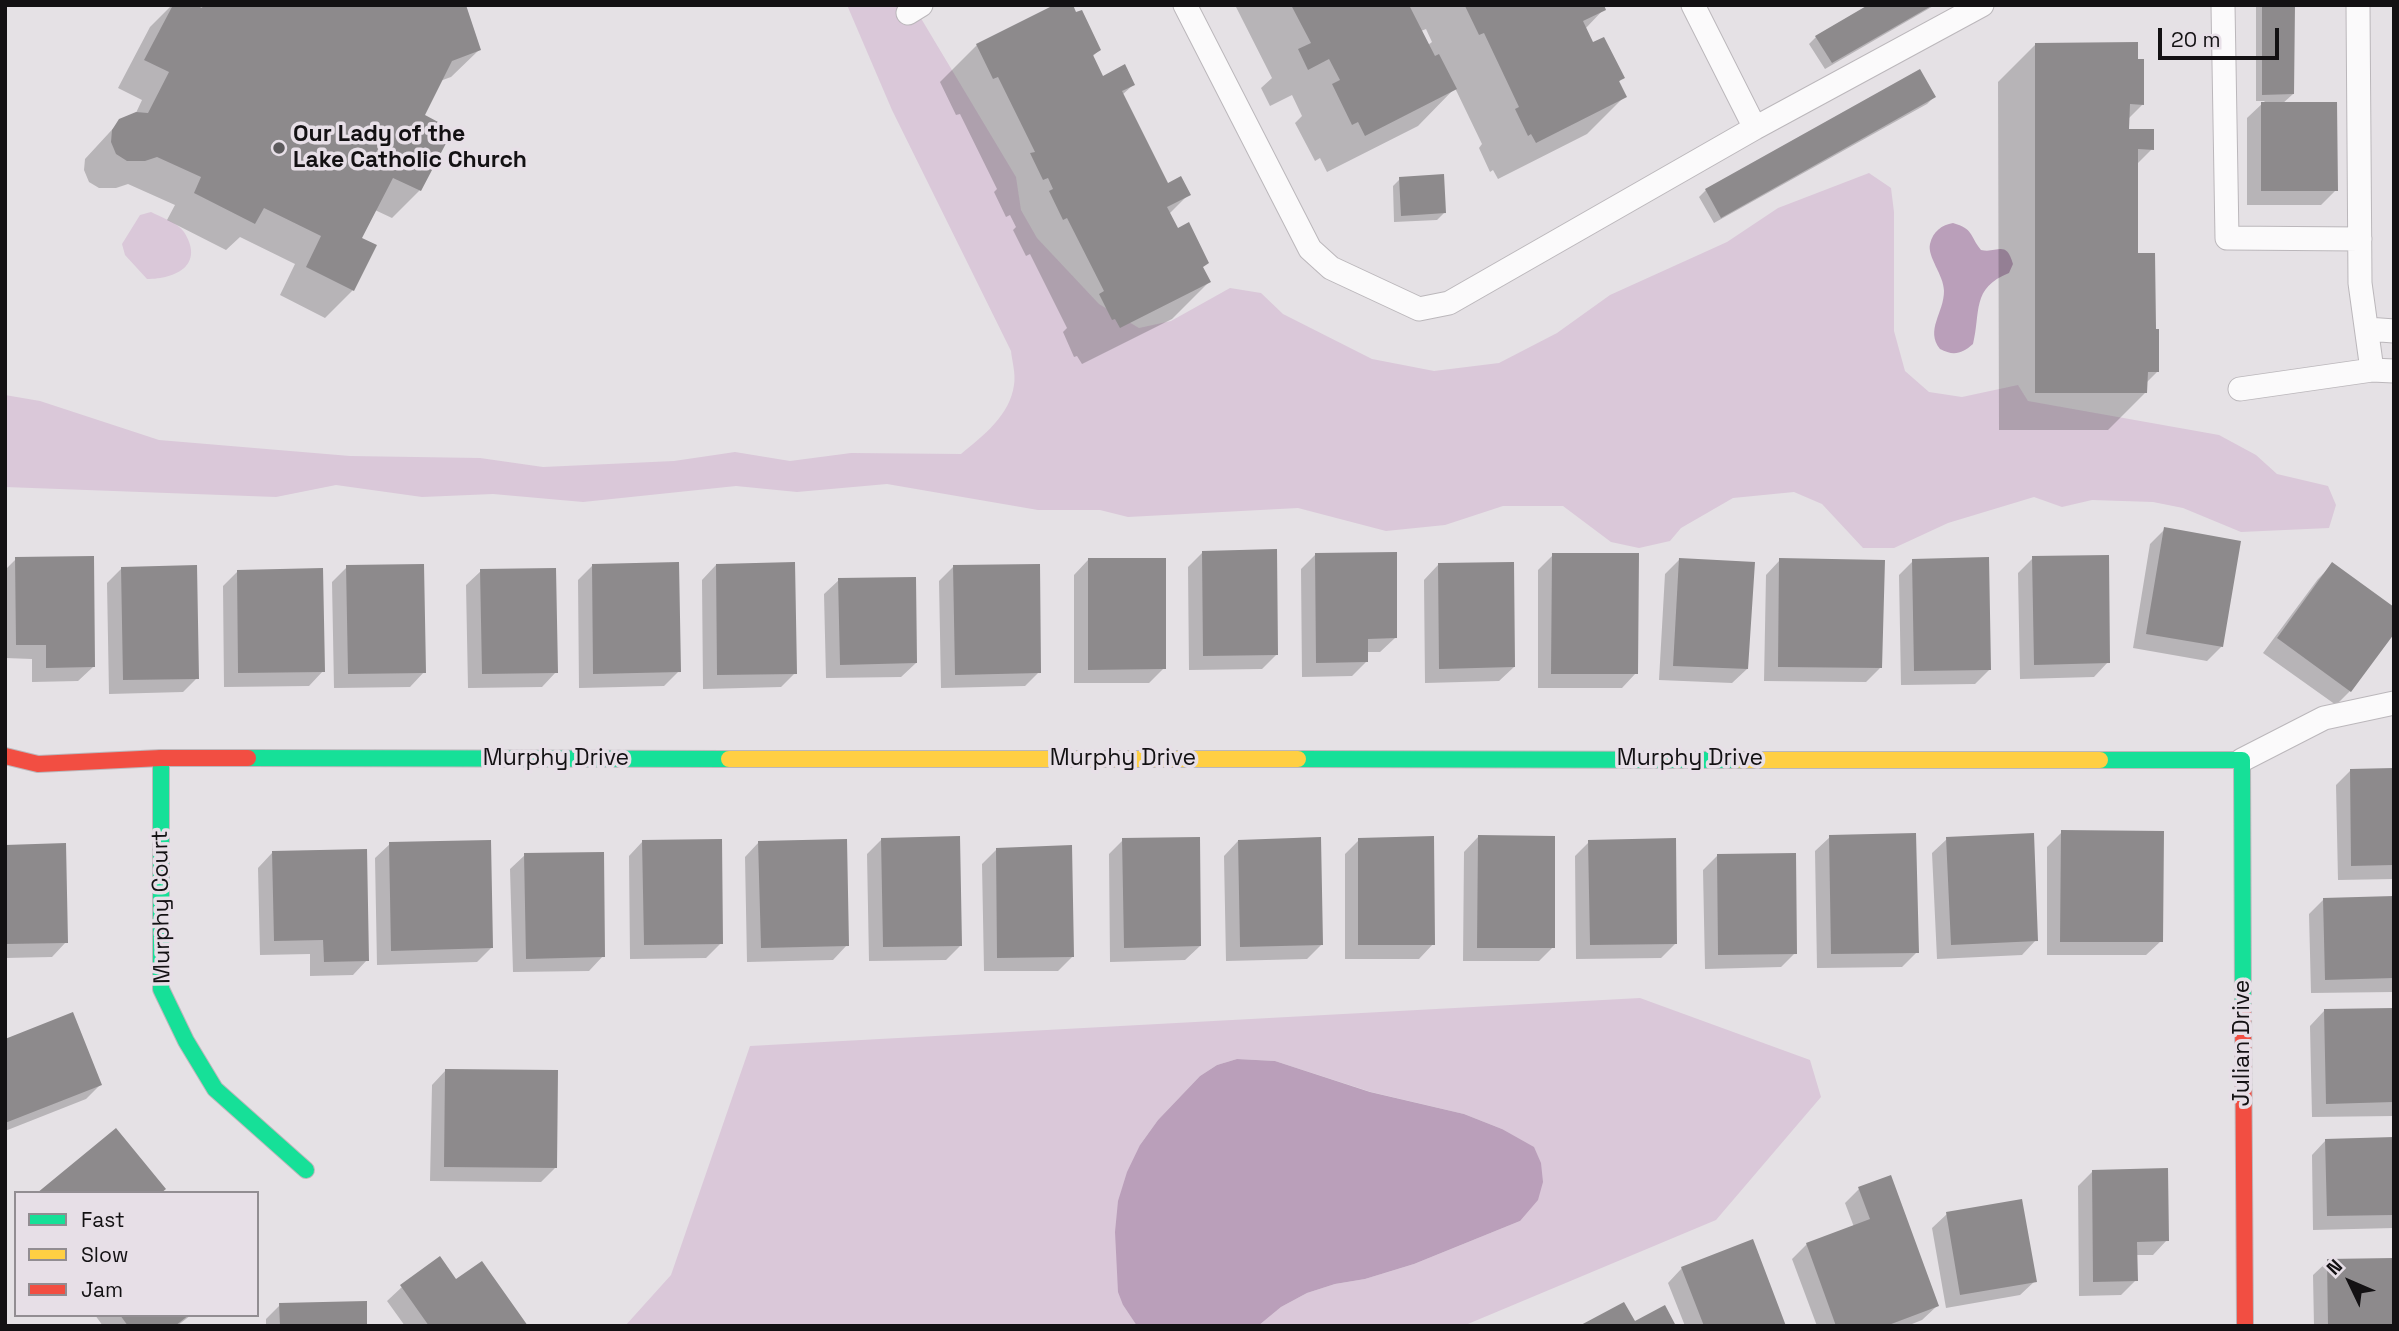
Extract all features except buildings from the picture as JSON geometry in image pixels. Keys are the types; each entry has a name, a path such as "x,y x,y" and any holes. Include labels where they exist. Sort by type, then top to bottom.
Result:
{"street":[{"name":"Murphy Drive","path":"5,756 38,764 161,758 2242,760"},
{"name":"Murphy Court","path":"161,758 160,989 186,1041 215,1088 306,1170"},
{"name":"Julian Drive","path":"2242,760 2245,1326"}],"lane":[{"path":"1185,5 1310,249 1331,268 1419,309 1449,303 1755,128 1982,5"},
{"path":"1693,5 1755,128"},
{"path":"2224,5 2227,238 2360,239"},
{"path":"2240,389 2383,371 2367,329 2360,283 2358,5"},
{"path":"2367,329 2394,331"},
{"path":"2242,760 2324,718 2394,703"}],"shaded area":[{"path":"847,5 913,5 1016,177 1021,210 1037,238 1099,304 1139,328 1171,321 1230,288 1261,293 1283,314 1372,359 1434,371 1499,363 1557,333 1610,295 1727,242 1778,208 1869,173 1891,188 1894,212 1894,331 1905,371 1929,392 1962,397 2018,385 2028,401 2219,435 2256,455 2277,474 2328,486 2336,505 2329,528 2241,532 2183,508 2153,502 2092,500 2062,507 2034,497 1948,523 1894,548 1863,548 1822,504 1794,492 1733,498 1681,528 1670,541 1639,548 1611,542 1563,506 1503,506 1445,525 1386,531 1298,508 1128,517 1100,510 1038,510 887,484 797,492 736,486 583,502 493,494 422,497 336,485 276,497 5,487 5,395 40,401 159,440 350,456 480,458 543,467 674,461 735,452 790,461 851,453 961,454 994,424 1007,406 1014,381 1011,351 892,110"},
{"path":"151,212 169,220 184,232 190,243 191,253 189,261 177,273 147,279 125,255 122,244 140,215"},
{"path":"1953,223 1968,230 1981,250 2000,249 2007,252 2013,264 2009,273 1988,286 1983,294 1973,344 1961,352 1949,353 1940,349 1934,335 1944,291 1930,244 1936,232"},
{"path":"1640,998 1810,1060 1821,1097 1716,1220 1463,1326 1258,1326 1281,1307 1307,1293 1414,1264 1520,1221 1502,1129 1464,1114 1371,1092 1275,1061 1237,1059 1217,1065 1200,1076 1158,1120 1140,1145 1123,1305 1137,1326 625,1326 671,1275 750,1046"},
{"path":"1237,1059 1275,1061 1370,1092 1464,1114 1502,1129 1534,1147 1541,1163 1543,1182 1538,1200 1520,1221 1414,1264 1307,1293 1281,1307 1258,1326 1137,1326 1118,1292 1115,1232 1118,1201 1127,1172 1140,1145 1158,1120 1200,1076 1217,1065"}],"traffic: fast":[{"path":"161,758 161,989 186,1041 215,1089 306,1170"},
{"path":"248,758 729,759"},
{"path":"1298,759 1741,760"},
{"path":"2100,760 2242,760 2243,1011"}],"traffic: slow":[{"path":"729,759 1298,759"},
{"path":"1741,760 2100,760"}],"traffic: jam":[{"path":"5,756 38,764 161,758 248,758"},
{"path":"2243,1011 2245,1326"}],"place":[{"name":"Our Lady of the Lake Catholic Church","path":"279,148"}]}
